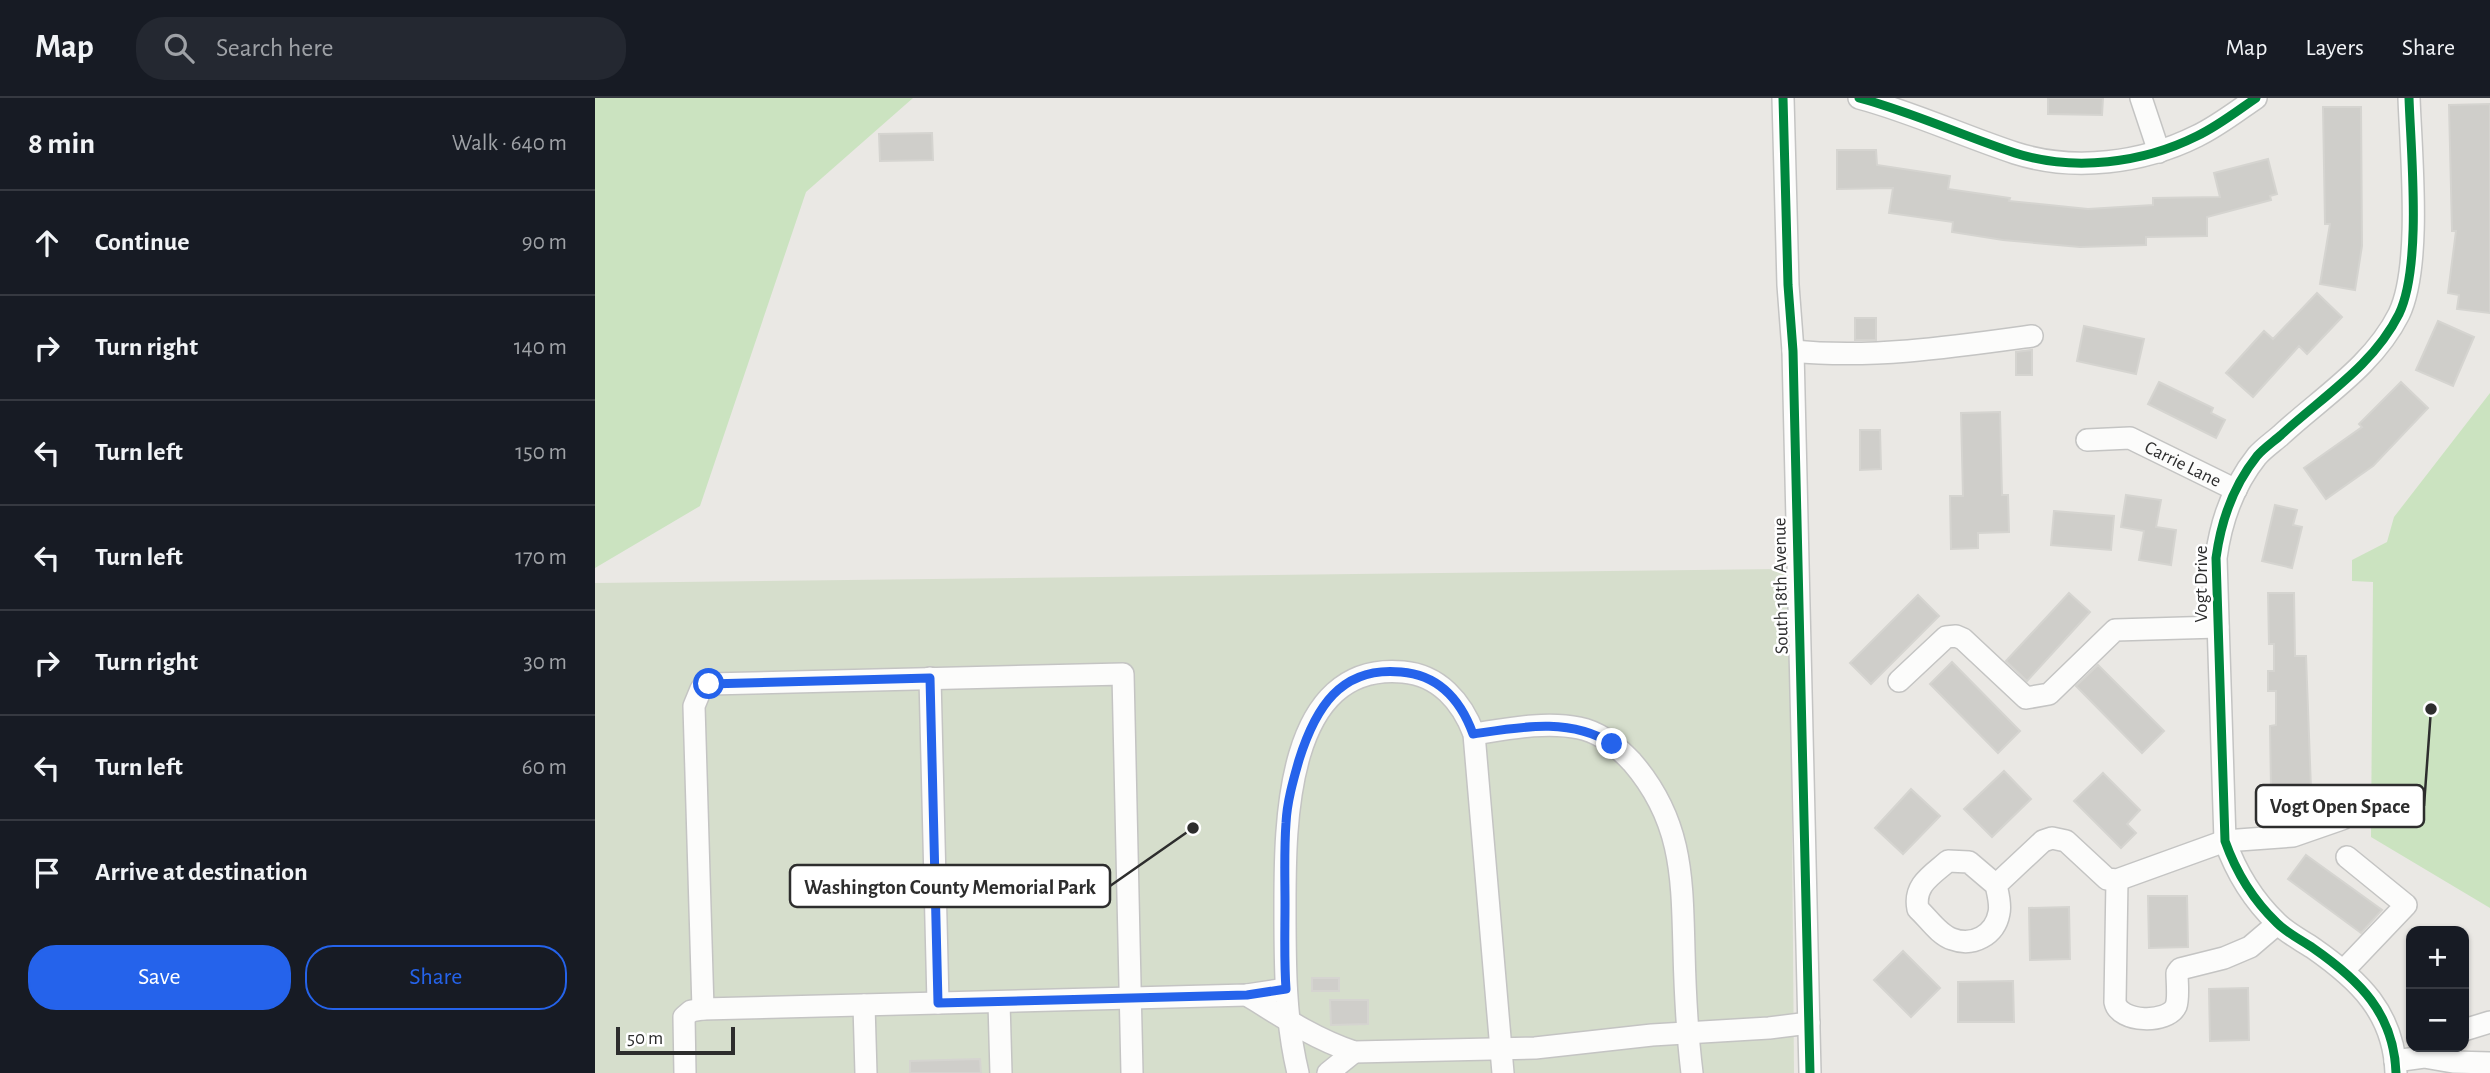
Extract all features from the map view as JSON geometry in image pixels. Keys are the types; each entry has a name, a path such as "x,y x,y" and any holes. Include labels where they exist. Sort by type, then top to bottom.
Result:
{"street":[{"name":"South 18th Avenue","path":"1783,98 1788,285 1793,351 1810,1073"},
{"path":"1859,98 2017,154 2070,164 2112,162 2159,152 2198,135 2256,98"},
{"path":"2141,98 2159,152"},
{"name":"Vogt Drive","path":"2396,1067 2387,1027 2364,990 2344,970 2277,924 2235,870 2225,841 2217,548 2220,527 2236,490 2258,456 2299,417 2348,379 2378,345 2399,313 2410,275 2412,233 2409,98"},
{"path":"1793,351 1831,354 1901,351 2032,335"},
{"name":"Carrie Lane","path":"2087,440 2130,438 2236,490"},
{"path":"1899,681 1946,637 1956,636 1963,639 2026,698 2037,697 2049,694 2115,630 2218,627"},
{"path":"1298,1073 1288,1020 1286,989 1286,822 1301,755 1321,707 1346,683 1360,677 1392,671 1412,673 1431,680 1446,690 1468,718 1473,734 1503,1073"},
{"path":"703,1009 694,706 701,689 709,684 1123,674 1132,1073"},
{"path":"930,678 938,1003"},
{"path":"1473,734 1524,727 1579,728 1595,733 1612,744 1628,757 1651,785 1670,823 1682,878 1692,1073"},
{"path":"1996,885 2043,841 2052,838 2066,841 2107,879 2117,880 2225,841 2293,836 2341,819 2343,800"},
{"path":"2344,970 2406,905 2347,857"},
{"path":"2117,880 2115,1002 2120,1012 2134,1018 2164,1016 2172,1012 2176,1006 2177,973 2180,969 2224,958 2250,947 2277,924"},
{"path":"685,1073 684,1017 691,1011 703,1009 1247,995 1286,989"},
{"path":"1247,995 1328,1043 1355,1052 1535,1048 1809,1023"},
{"path":"999,1002 1001,1073"},
{"path":"864,1005 866,1073"},
{"path":"2469,1028 2490,1022"},
{"path":"1328,1073 1355,1052"},
{"path":"2396,1067 2430,1052 2453,1062 2490,1063"}],"green space":[{"path":"595,98 913,98 806,192 700,506 595,568"},
{"path":"2490,393 2490,908 2371,837 2373,582 2352,581 2352,560 2387,542 2394,517"},
{"path":"1790,569 1794,1073 595,1073 595,583"}],"building":[{"path":"2048,98 2103,98 2102,115 2048,114"},
{"path":"2490,104 2490,313 2457,309 2459,295 2448,293 2456,231 2452,231 2449,105"},
{"path":"2323,107 2361,107 2362,246 2355,290 2320,284 2330,224 2325,224"},
{"path":"932,133 933,160 880,161 879,134"},
{"path":"1837,150 1876,150 1877,165 1950,176 1948,189 2010,198 2009,201 2088,209 2153,205 2153,198 2220,197 2214,173 2268,159 2277,194 2270,196 2271,200 2207,217 2207,236 2146,237 2146,245 2080,247 2003,240 1952,232 1953,222 1889,213 1893,188 1837,189"},
{"path":"2317,293 2342,317 2307,354 2299,346 2253,397 2226,373 2264,331 2273,339"},
{"path":"1855,318 1876,318 1876,340 1855,340"},
{"path":"2438,321 2474,337 2453,386 2416,370"},
{"path":"2084,326 2144,339 2136,374 2077,361"},
{"path":"2032,350 2032,375 2016,375 2016,352"},
{"path":"2159,382 2213,408 2211,413 2225,420 2216,438 2148,404"},
{"path":"2401,382 2428,408 2373,466 2326,499 2304,468 2362,427 2359,424"},
{"path":"2000,412 2002,495 2008,495 2009,532 1978,533 1978,548 1951,549 1950,496 1963,496 1961,413"},
{"path":"1860,430 1880,430 1881,469 1860,470"},
{"path":"2126,495 2161,500 2156,527 2176,530 2171,565 2139,560 2144,531 2121,527"},
{"path":"2275,505 2297,510 2293,525 2302,527 2292,568 2262,561"},
{"path":"2054,511 2114,516 2111,550 2051,545"},
{"path":"2069,593 2090,612 2027,681 2006,661"},
{"path":"2268,593 2294,593 2295,656 2306,656 2311,789 2322,789 2323,812 2290,819 2290,823 2269,825 2269,817 2261,817 2261,790 2271,790 2270,726 2276,725 2276,691 2268,691 2268,671 2274,671 2274,644 2269,644"},
{"path":"1918,595 1939,616 1871,684 1850,663"},
{"path":"1952,662 2020,731 1998,753 1930,684"},
{"path":"2098,665 2164,731 2142,753 2076,686"},
{"path":"2004,771 2031,799 1992,837 1964,809"},
{"path":"2103,773 2140,810 2127,824 2136,833 2121,848 2074,801"},
{"path":"1911,789 1940,816 1903,854 1875,828"},
{"path":"2306,855 2382,910 2361,933 2288,879"},
{"path":"2148,896 2187,896 2188,947 2149,948"},
{"path":"2069,907 2070,959 2030,960 2029,908"},
{"path":"1903,951 1940,988 1911,1017 1874,980"},
{"path":"1312,978 1339,978 1339,991 1312,991"},
{"path":"2013,981 2014,1022 1958,1022 1958,982"},
{"path":"2248,988 2249,1040 2210,1041 2209,989"},
{"path":"1330,1000 1368,1000 1368,1024 1331,1025"},
{"path":"980,1059 981,1073 910,1073 910,1061"}],"cycle path":[{"path":"1783,98 1788,285 1793,351 1810,1073"},
{"path":"1859,98 2015,153 2038,159 2084,163 2131,158 2176,145 2212,128 2256,98"},
{"path":"2396,1073 2389,1033 2371,1000 2330,960 2285,930 2268,914 2246,885 2225,841 2216,558 2229,504 2241,479 2257,456 2346,380 2375,350 2399,314 2411,268 2413,239 2409,98"}],"place":[{"name":"Vogt Open Space","path":"2431,709"},
{"name":"Washington County Memorial Park","path":"1193,828"}],"route":[{"path":"709,684 930,678 938,1003 1247,995 1286,989 1285,843 1288,803 1304,745 1321,707 1346,683 1360,677 1392,671 1412,673 1431,680 1446,690 1459,704 1468,718 1473,734 1524,727 1560,726 1595,733 1612,744"}]}
